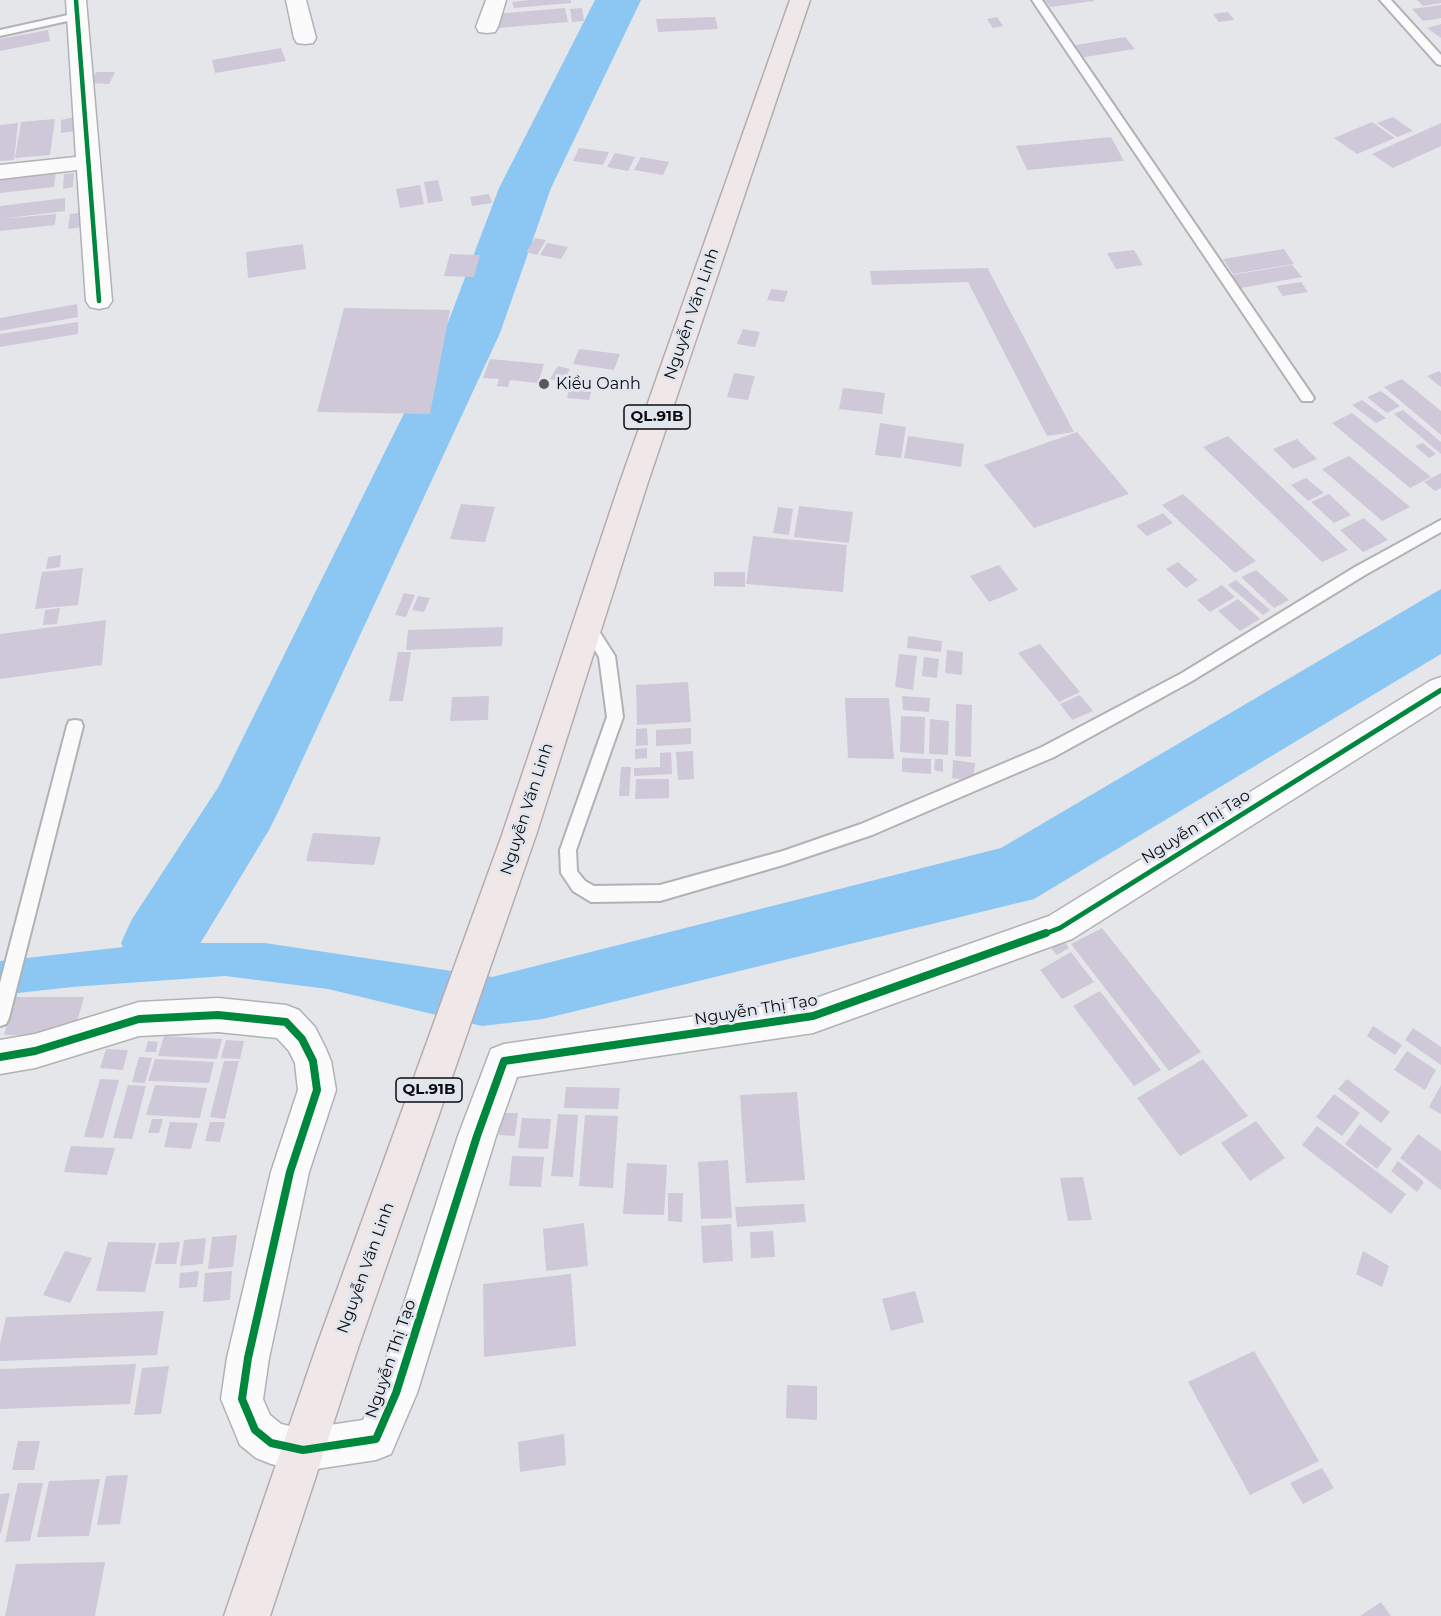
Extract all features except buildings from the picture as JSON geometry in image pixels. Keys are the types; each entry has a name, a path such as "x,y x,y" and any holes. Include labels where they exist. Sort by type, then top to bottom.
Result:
{"highway":[{"name":"Nguyễn Văn Linh","path":"247,1616 338,1345 519,835 586,624 800,0"}],"street":[{"path":"296,0 305,38"},
{"path":"487,27 496,0"},
{"path":"77,8 99,301"},
{"path":"0,172 90,162"},
{"name":"Nguyễn Thị Tạo","path":"303,1450 376,1439 396,1393 477,1136 504,1061 813,1016 1060,928 1441,690"},
{"path":"0,1057 35,1051 139,1019 177,1016 218,1015 286,1022 302,1039 313,1061 317,1090 290,1172 248,1358 242,1399 255,1430 271,1443 303,1450"}],"lane":[{"path":"1037,0 1307,398"},
{"path":"1385,0 1441,62"},
{"path":"0,33 77,8"},
{"path":"586,624 607,656 615,717 568,850 569,873 579,886 591,894 660,893 783,858 866,830 1048,752 1186,677 1360,571 1441,525"},
{"path":"0,1017 75,726"}],"water":[{"path":"1441,589 1441,654 1034,899 543,1019 482,1026 328,989 225,976 72,987 0,995 0,961 159,943 265,943 492,977 1001,848"}],"waterway":[{"path":"159,943 244,808 472,333 525,188 618,0"}],"cycle path":[{"path":"76,0 99,301"},
{"path":"0,1057 35,1051 139,1019 218,1015 286,1022 302,1039 313,1061 317,1090 290,1172 248,1358 242,1399 255,1430 271,1443 303,1450 376,1439 396,1393 477,1136 504,1061 813,1016 1060,928 1441,690"}],"place":[{"name":"Kiều Oanh","path":"544,384"}]}
